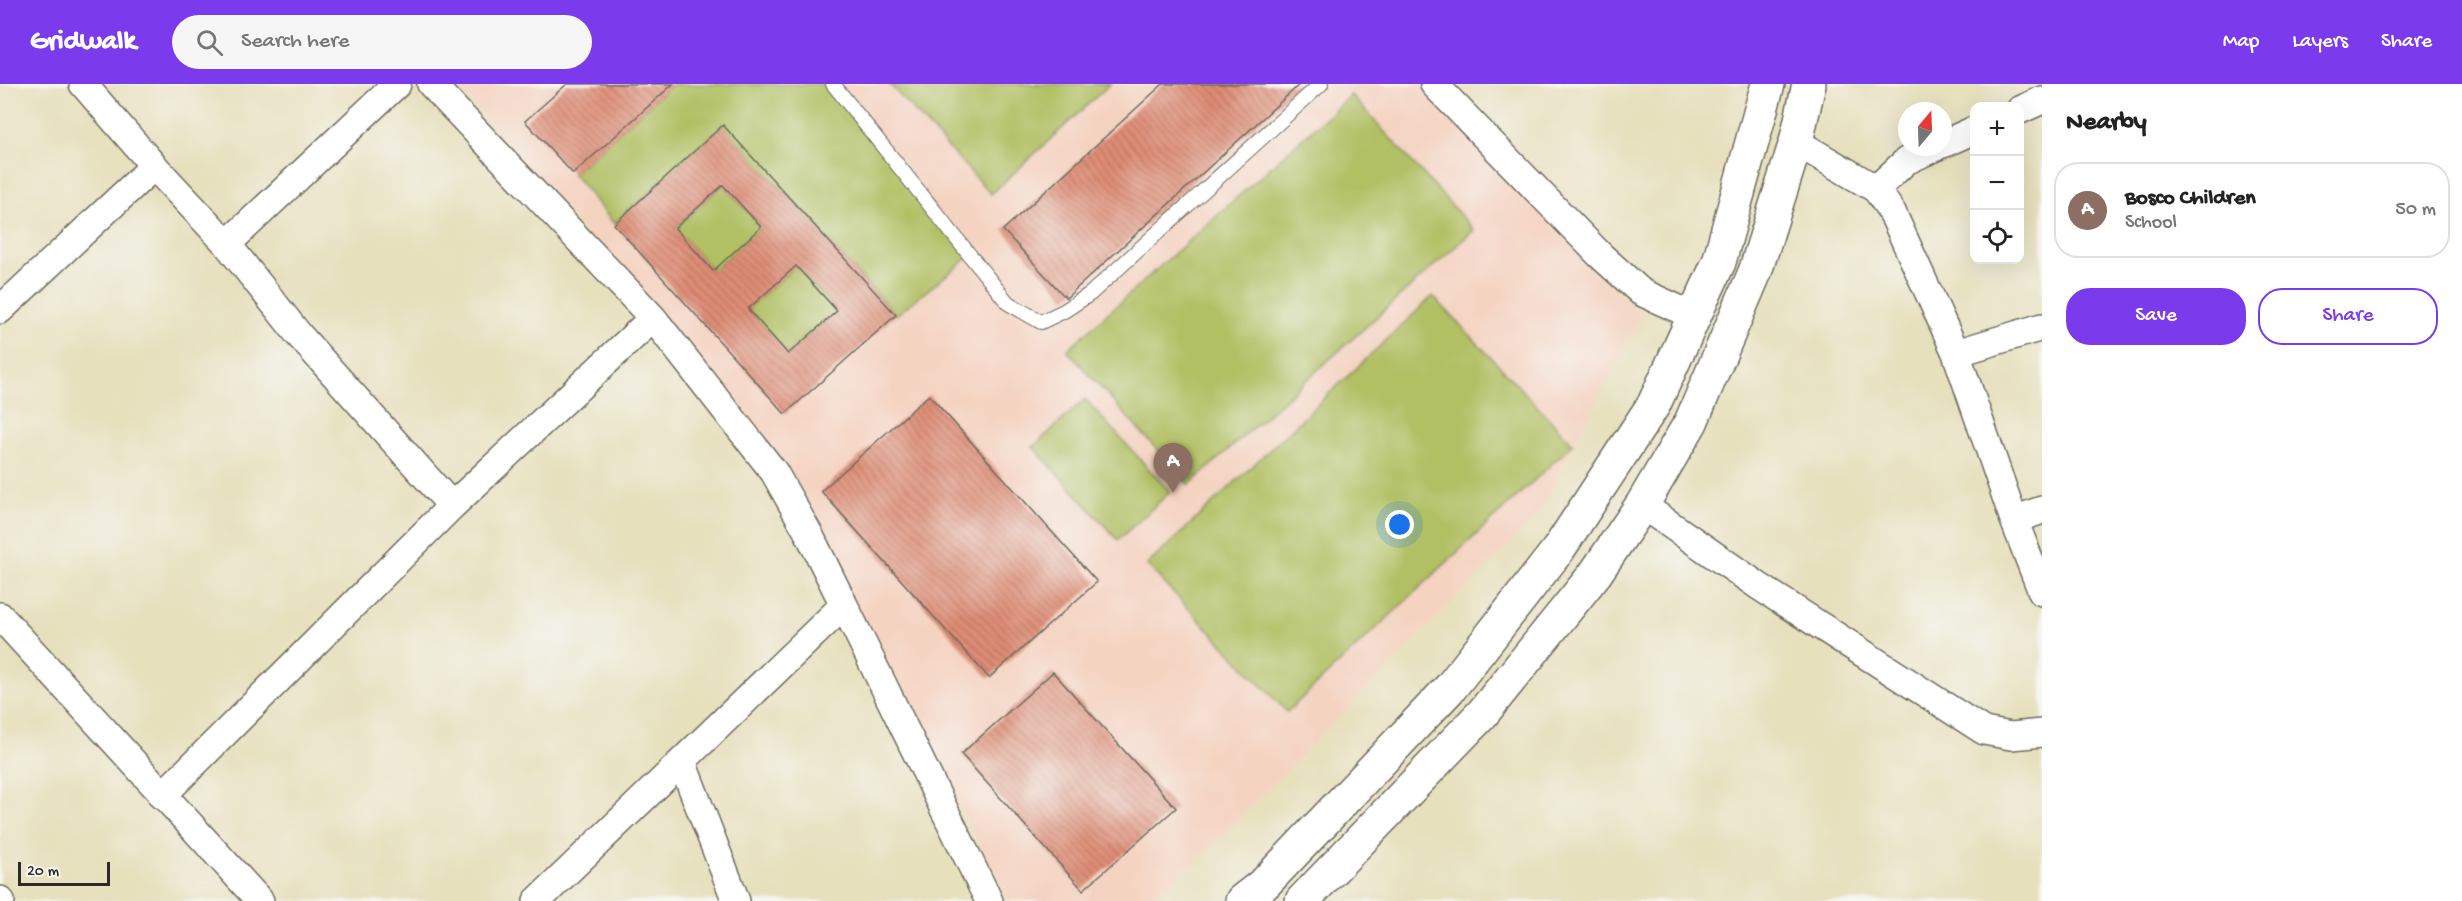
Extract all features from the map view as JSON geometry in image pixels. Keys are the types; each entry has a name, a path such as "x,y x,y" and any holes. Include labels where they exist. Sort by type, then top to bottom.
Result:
{"main road":[{"path":"1242,901 1264,883 1451,687 1551,559 1654,404 1696,317 1719,262 1768,84"},
{"path":"1302,901 1482,714 1595,574 1642,505 1691,422 1750,282 1796,142 1809,84"}],"street":[{"path":"83,84 154,166 227,244 299,335 452,506"},
{"path":"227,244 397,84"},
{"path":"431,84 653,318 774,472 809,534 989,901"},
{"path":"1434,84 1608,263 1641,292 1696,317"},
{"path":"2024,108 2042,100"},
{"path":"1952,140 1970,132"},
{"path":"1796,142 1876,189 1892,212 1956,353 2014,520 2042,592"},
{"path":"1876,189 1906,161 1917,156"},
{"path":"0,310 154,166"},
{"path":"162,796 452,506 653,318"},
{"path":"1956,353 2042,327"},
{"path":"1642,505 1760,587 1984,731 2011,736 2042,733"},
{"path":"2014,520 2042,510"},
{"path":"537,901 844,605"},
{"path":"0,616 260,901"},
{"path":"682,762 736,901"}],"lane":[{"path":"833,84 1008,303 1041,322 1064,311 1090,294 1321,84"}],"shaded area":[{"path":"457,84 1425,84 1641,317 1537,516 1227,831 1151,901 1008,901 786,471"}],"green space":[{"path":"673,84 833,84 972,255 896,315 723,125 614,224 573,174"},
{"path":"889,84 1110,84 991,194"},
{"path":"1351,95 1474,230 1189,485 1067,350"},
{"path":"723,185 761,227 713,271 675,228"},
{"path":"796,266 837,311 788,354 748,309"},
{"path":"1433,296 1573,444 1287,712 1147,565"},
{"path":"1085,399 1170,492 1118,540 1033,447"}],"building":[{"path":"567,84 673,84 573,174 525,121"},
{"path":"1163,84 1300,84 1066,298 1003,230"},
{"path":"723,125 896,315 785,414 614,224","holes":["723,185 761,227 713,271 675,228","796,266 837,311 788,354 748,309"]},
{"path":"929,395 1097,582 989,678 821,491"},
{"path":"1053,672 1176,808 1083,890 961,754"}],"place":[{"name":"Bosco Children","path":"1173,493"}]}
